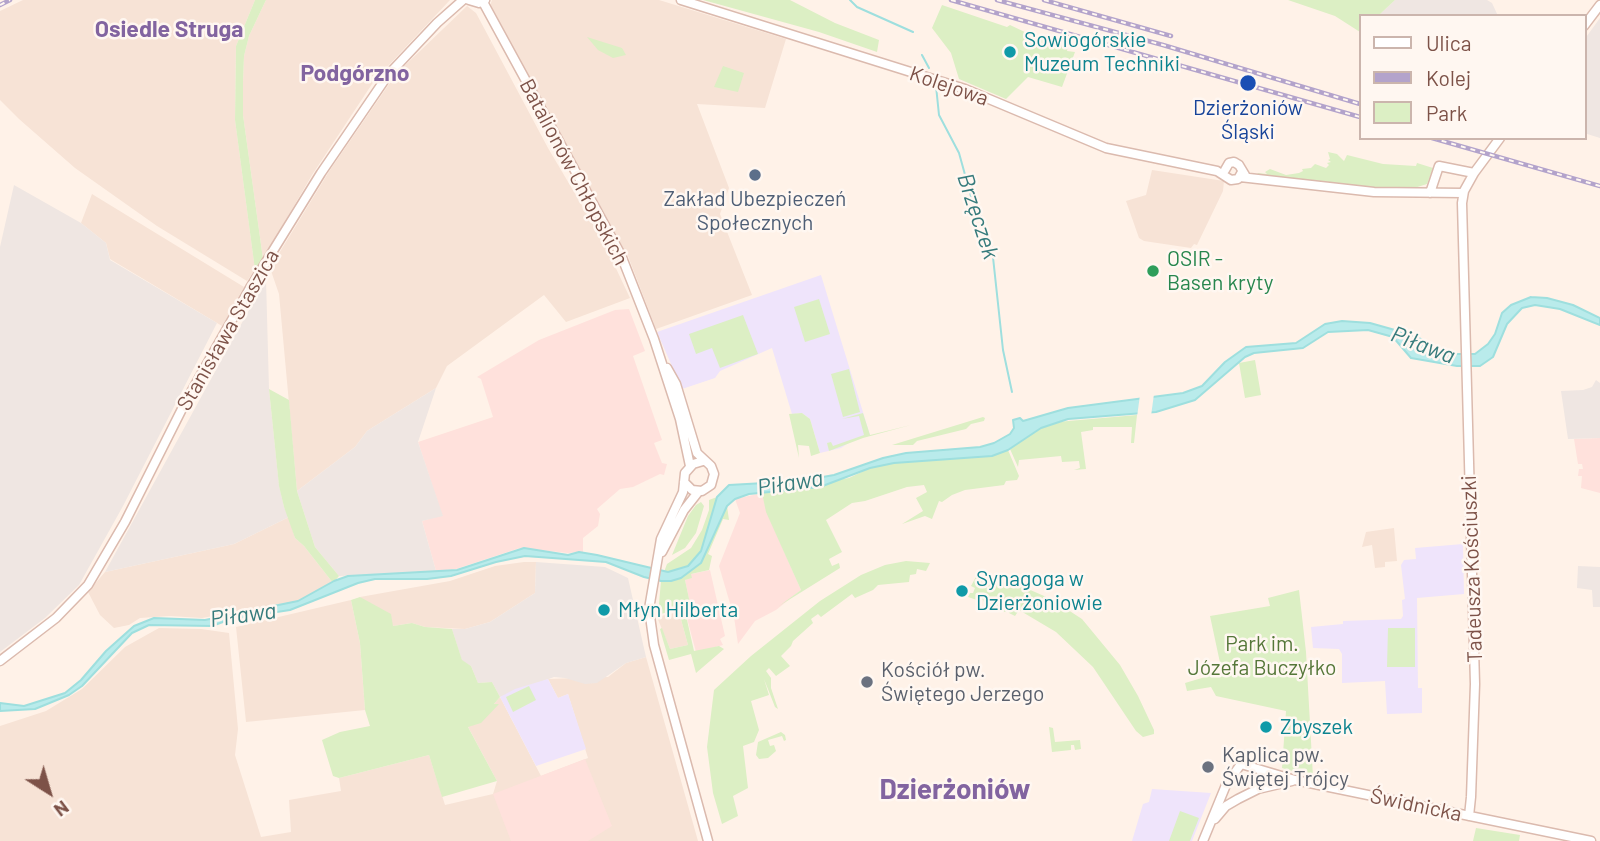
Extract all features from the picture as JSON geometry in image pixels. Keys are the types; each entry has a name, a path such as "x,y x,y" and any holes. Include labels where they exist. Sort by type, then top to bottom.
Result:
{"street":[{"name":"Stanisława Staszica","path":"0,661 56,618 88,585 125,522 190,394 250,288 324,168 388,75 437,23 463,0"},
{"path":"469,0 475,3 484,1"},
{"name":"Kolejowa","path":"681,0 962,88 1106,148 1222,172"},
{"name":"Batalionów Chłopskich","path":"484,1 621,255 680,419 691,466"},
{"path":"1586,23 1600,5"},
{"path":"1243,175 1239,165 1234,162 1229,163 1222,172 1231,180 1243,175 1340,190 1464,193 1474,173 1499,140"},
{"path":"1430,193 1439,166 1474,173"},
{"name":"Tadeusza Kościuszki","path":"1464,193 1461,222 1475,684 1469,816"},
{"name":"Batalionów Chłopskich","path":"656,347 676,384 697,453 703,461"},
{"path":"684,482 692,490 699,491 710,487 715,477 711,466 703,461 691,466 685,473 684,482 683,492 662,539 652,582 650,626 708,841"},
{"path":"659,557 684,509 699,491"},
{"name":"Świdnicka","path":"1208,829 1226,785 1241,764 1295,780 1591,841"},
{"path":"1203,841 1208,829 1226,806 1258,789 1295,780"}],"shaded area":[{"path":"23,0 255,0 236,46 235,120 255,270 247,281 157,226 75,168 0,100 0,11"},
{"path":"266,0 450,0 374,81 312,175 263,259 243,115 243,82 244,56 249,36"},
{"path":"492,0 659,0 786,39 765,108 697,104 729,188 720,214 752,295 656,329 628,256 490,6"},
{"path":"1395,0 1487,0 1492,3 1497,14 1380,14"},
{"path":"467,6 476,13 548,148 603,241 630,298 566,322 544,295 447,366 436,388 367,431 355,447 297,491 279,294 270,268 330,170 396,74"},
{"path":"1600,18 1600,138 1586,134 1586,37"},
{"path":"1152,170 1224,181 1223,191 1197,245 1194,244 1191,248 1139,238 1126,201 1146,195"},
{"path":"14,185 81,223 106,243 110,260 217,323 123,506 79,585 45,618 0,652 0,247"},
{"path":"92,194 244,287 222,326 110,259 106,243 81,223"},
{"path":"821,275 870,435 853,440 841,448 820,453 810,419 802,413 792,414 772,348 720,371 715,378 682,389 657,332"},
{"path":"266,279 269,389 279,485 289,517 234,544 105,572"},
{"path":"629,309 645,351 633,356 662,440 654,443 662,463 667,464 664,475 660,474 633,487 620,489 597,509 600,514 598,526 583,538 583,552 520,548 456,569 436,571 422,521 442,515 418,442 493,417 481,379 477,377 539,340 615,310"},
{"path":"1596,380 1600,383 1600,438 1568,439 1561,391 1583,390 1592,387"},
{"path":"436,388 418,442 443,516 422,521 436,571 339,576 315,547 297,491 355,447 367,431"},
{"path":"1600,438 1600,493 1581,488 1582,476 1578,476 1579,469 1583,469 1582,464 1578,464 1574,439"},
{"path":"762,493 767,512 801,590 776,610 755,621 738,644 734,617 719,566 740,513 735,499"},
{"path":"289,517 295,538 333,583 298,601 202,618 140,618 129,625 114,628 100,615 88,592 105,572 234,544"},
{"path":"1394,528 1397,561 1385,562 1385,567 1375,568 1372,545 1362,547 1366,532"},
{"path":"1463,544 1464,594 1417,598 1418,688 1422,688 1422,713 1387,714 1385,681 1342,683 1342,654 1339,649 1313,648 1311,627 1343,624 1343,621 1401,619 1402,600 1405,599 1401,565 1404,560 1416,559 1415,548"},
{"path":"536,562 535,593 490,622 465,629 425,627 412,623 393,626 360,597 450,581 495,566"},
{"path":"536,562 605,567 628,578 646,657 626,663 597,683 585,684 554,677 500,697 492,682 478,683 471,666 462,661 452,629 465,629 490,622 535,593"},
{"path":"1578,566 1600,567 1600,607 1593,607 1592,590 1577,588"},
{"path":"710,570 725,636 720,639 723,645 696,652 685,611 691,608 685,580 691,578 691,574"},
{"path":"351,600 360,643 365,710 246,722 236,627"},
{"path":"679,612 688,645 670,649 657,617"},
{"path":"159,628 229,633 238,729 235,755 261,837 291,832 289,800 341,791 339,778 429,755 445,805 493,794 497,781 466,723 483,717 500,697 541,776 588,758 568,694 558,698 548,679 608,677 626,663 646,657 698,841 0,841 0,726 46,711 82,689 125,647"},
{"path":"548,679 558,698 568,694 586,749 536,766 500,697 515,689"},
{"path":"585,759 612,826 588,841 511,841 493,794"},
{"path":"1152,789 1211,793 1192,841 1132,841 1143,804 1149,802"}],"green space":[{"path":"255,0 266,0 249,36 244,56 243,115 263,259 255,270 235,120 236,46"},
{"path":"703,0 790,0 835,23 879,40 877,52 819,32"},
{"path":"1288,0 1395,0 1380,14 1358,14 1358,31 1335,16"},
{"name":"Sowiogórskie Muzeum Techniki","path":"942,5 1068,46 1067,51 1075,52 1062,87 1028,77 1006,99 959,79 951,53 932,28"},
{"path":"587,37 622,48 626,55 613,58 598,50"},
{"path":"723,66 744,73 738,92 714,87"},
{"path":"1328,152 1337,154 1344,161 1347,155 1383,164 1416,166 1417,163 1433,168 1427,184 1411,189 1359,188 1256,176 1258,173 1267,174 1265,172 1270,169 1286,175 1299,173 1315,164 1326,168 1329,165 1327,163 1331,162 1328,160"},
{"path":"819,299 830,334 805,342 794,307"},
{"path":"743,315 758,354 720,368 712,348 696,354 689,334"},
{"path":"1255,360 1261,395 1245,398 1239,363"},
{"path":"849,369 860,412 843,417 831,374"},
{"path":"269,389 289,400 297,491 315,547 339,576 333,583 295,538 284,507 279,486"},
{"path":"802,413 810,419 820,453 811,456 809,446 798,445 799,458 789,414"},
{"path":"863,413 870,435 911,425 863,438 829,451 827,443 831,442 833,446 864,435 859,416 842,419"},
{"path":"1137,415 1134,443 1131,443 1132,427 1093,427 1093,430 1081,432 1086,469 1074,470 1080,468 1079,461 1062,462 1061,456 1019,460 1018,467 1010,449 1041,428 1057,422"},
{"path":"983,417 984,421 971,424 966,429 917,441 913,445 892,445"},
{"path":"1008,450 1019,476 1017,480 952,495 942,502 939,501 932,519 925,516 902,524 923,511 916,498 927,492 924,485 907,487 852,503 826,520 842,552 829,559 832,566 839,563 840,568 779,606 801,590 766,512 762,493 849,478 870,468 894,463 991,456"},
{"path":"717,497 701,551 688,566 664,572 667,564 691,548 702,530 709,510 709,500"},
{"path":"701,502 704,506 696,533 685,548 672,555 688,516"},
{"path":"727,506 729,520 723,519 708,554 712,556 709,570 691,574 692,578 685,580 691,608 680,608 658,615 661,581 671,581 701,563"},
{"path":"906,561 930,563 926,571 917,569 916,574 910,575 909,582 878,585 855,598 852,594 821,617 818,614 811,619 813,623 781,656 790,666 776,676 769,668 766,671 771,678 771,688 778,709 764,679 769,695 751,701 759,730 754,742 743,746 748,788 733,796 738,816 722,824 713,793 707,747 714,690 751,656 820,601 861,575 885,565"},
{"path":"978,573 1012,582 1051,599 1082,619 1120,665 1138,696 1154,734 1143,737 1136,731 1093,667 1056,632 1019,610 1015,616 1008,610 1005,612 984,602 983,599 980,601 968,597 969,593 973,593 975,588 971,586"},
{"name":"Park im. Józefa Buczyłko","path":"1299,590 1306,652 1313,777 1282,768 1286,711 1216,696 1211,687 1187,691 1185,683 1222,672 1210,616 1270,606 1268,598"},
{"path":"360,597 391,614 393,626 412,623 452,629 462,660 471,666 478,683 492,682 500,697 494,704 499,704 481,723 468,727 497,781 442,797 429,755 339,778 333,776 322,740 340,732 370,726 365,710 360,643 351,600"},
{"path":"685,611 694,651 719,646 724,649 696,673 691,654 669,660 660,629 662,628 670,649 688,645 679,612"},
{"path":"1388,628 1415,628 1415,667 1387,667"},
{"path":"529,686 536,700 513,712 506,697"},
{"path":"1049,727 1053,728 1055,742 1080,740 1081,749 1075,750 1074,745 1071,745 1071,750 1052,752"},
{"path":"781,732 786,740 784,741 782,736 768,740 776,751 768,758 759,759 756,755 758,742"},
{"path":"1180,811 1199,818 1190,841 1169,841"},
{"path":"1476,828 1520,835 1519,841 1473,841"}],"water":[{"name":"Piława","path":"1531,297 1573,305 1600,318 1600,325 1560,309 1535,305 1522,308 1507,324 1493,357 1480,366 1457,366 1411,358 1393,337 1368,330 1328,332 1303,348 1254,353 1245,357 1195,400 1156,412 1068,419 1041,428 1008,450 992,456 894,463 870,468 820,487 749,494 735,499 727,506 701,563 681,578 671,581 644,577 606,562 525,556 451,576 375,579 290,610 231,619 212,626 149,625 132,633 82,686 69,695 35,709 0,711 0,703 24,706 65,693 134,626 154,618 205,620 298,601 348,576 457,570 524,548 568,555 579,552 597,555 668,572 688,566 701,551 717,497 729,485 800,481 834,475 906,453 980,447 1010,434 1014,428 1013,420 1020,418 1023,421 1068,408 1183,393 1202,386 1225,362 1246,347 1296,343 1325,324 1342,321 1370,323 1402,332 1421,339 1436,350 1475,354 1488,344 1495,334 1502,313 1511,305"}],"pier":[{"path":"1154,394 1151,416 1137,417 1140,395"}],"waterway":[{"name":"Brzęczek","path":"850,0 857,7 913,32"},
{"name":"Brzęczek","path":"922,55 929,68"},
{"name":"Brzęczek","path":"936,86 939,115 959,153 972,200 983,220 992,248 1003,350 1012,392"}],"railway":[{"path":"0,5 10,0"},
{"path":"951,0 1358,116"},
{"path":"997,0 1163,45 1358,103"},
{"path":"1044,0 1171,36"},
{"path":"1439,140 1600,186"}],"place":[{"name":"Sowiogórskie Muzeum Techniki","path":"1010,52"},
{"name":"Dzierżoniów Śląski","path":"1248,83"},
{"name":"Zakład Ubezpieczeń Społecznych","path":"755,175"},
{"name":"OSIR - Basen kryty","path":"1153,271"},
{"name":"Synagoga w Dzierżoniowie","path":"962,591"},
{"name":"Młyn Hilberta","path":"604,610"},
{"name":"Kościół pw. Świętego Jerzego","path":"867,682"},
{"name":"Zbyszek","path":"1266,727"},
{"name":"Kaplica pw. Świętej Trójcy","path":"1208,767"}],"district":[{"name":"Osiedle Struga","path":"169,29"},
{"name":"Podgórzno","path":"355,73"},
{"name":"Dzierżoniów","path":"955,790"}]}
